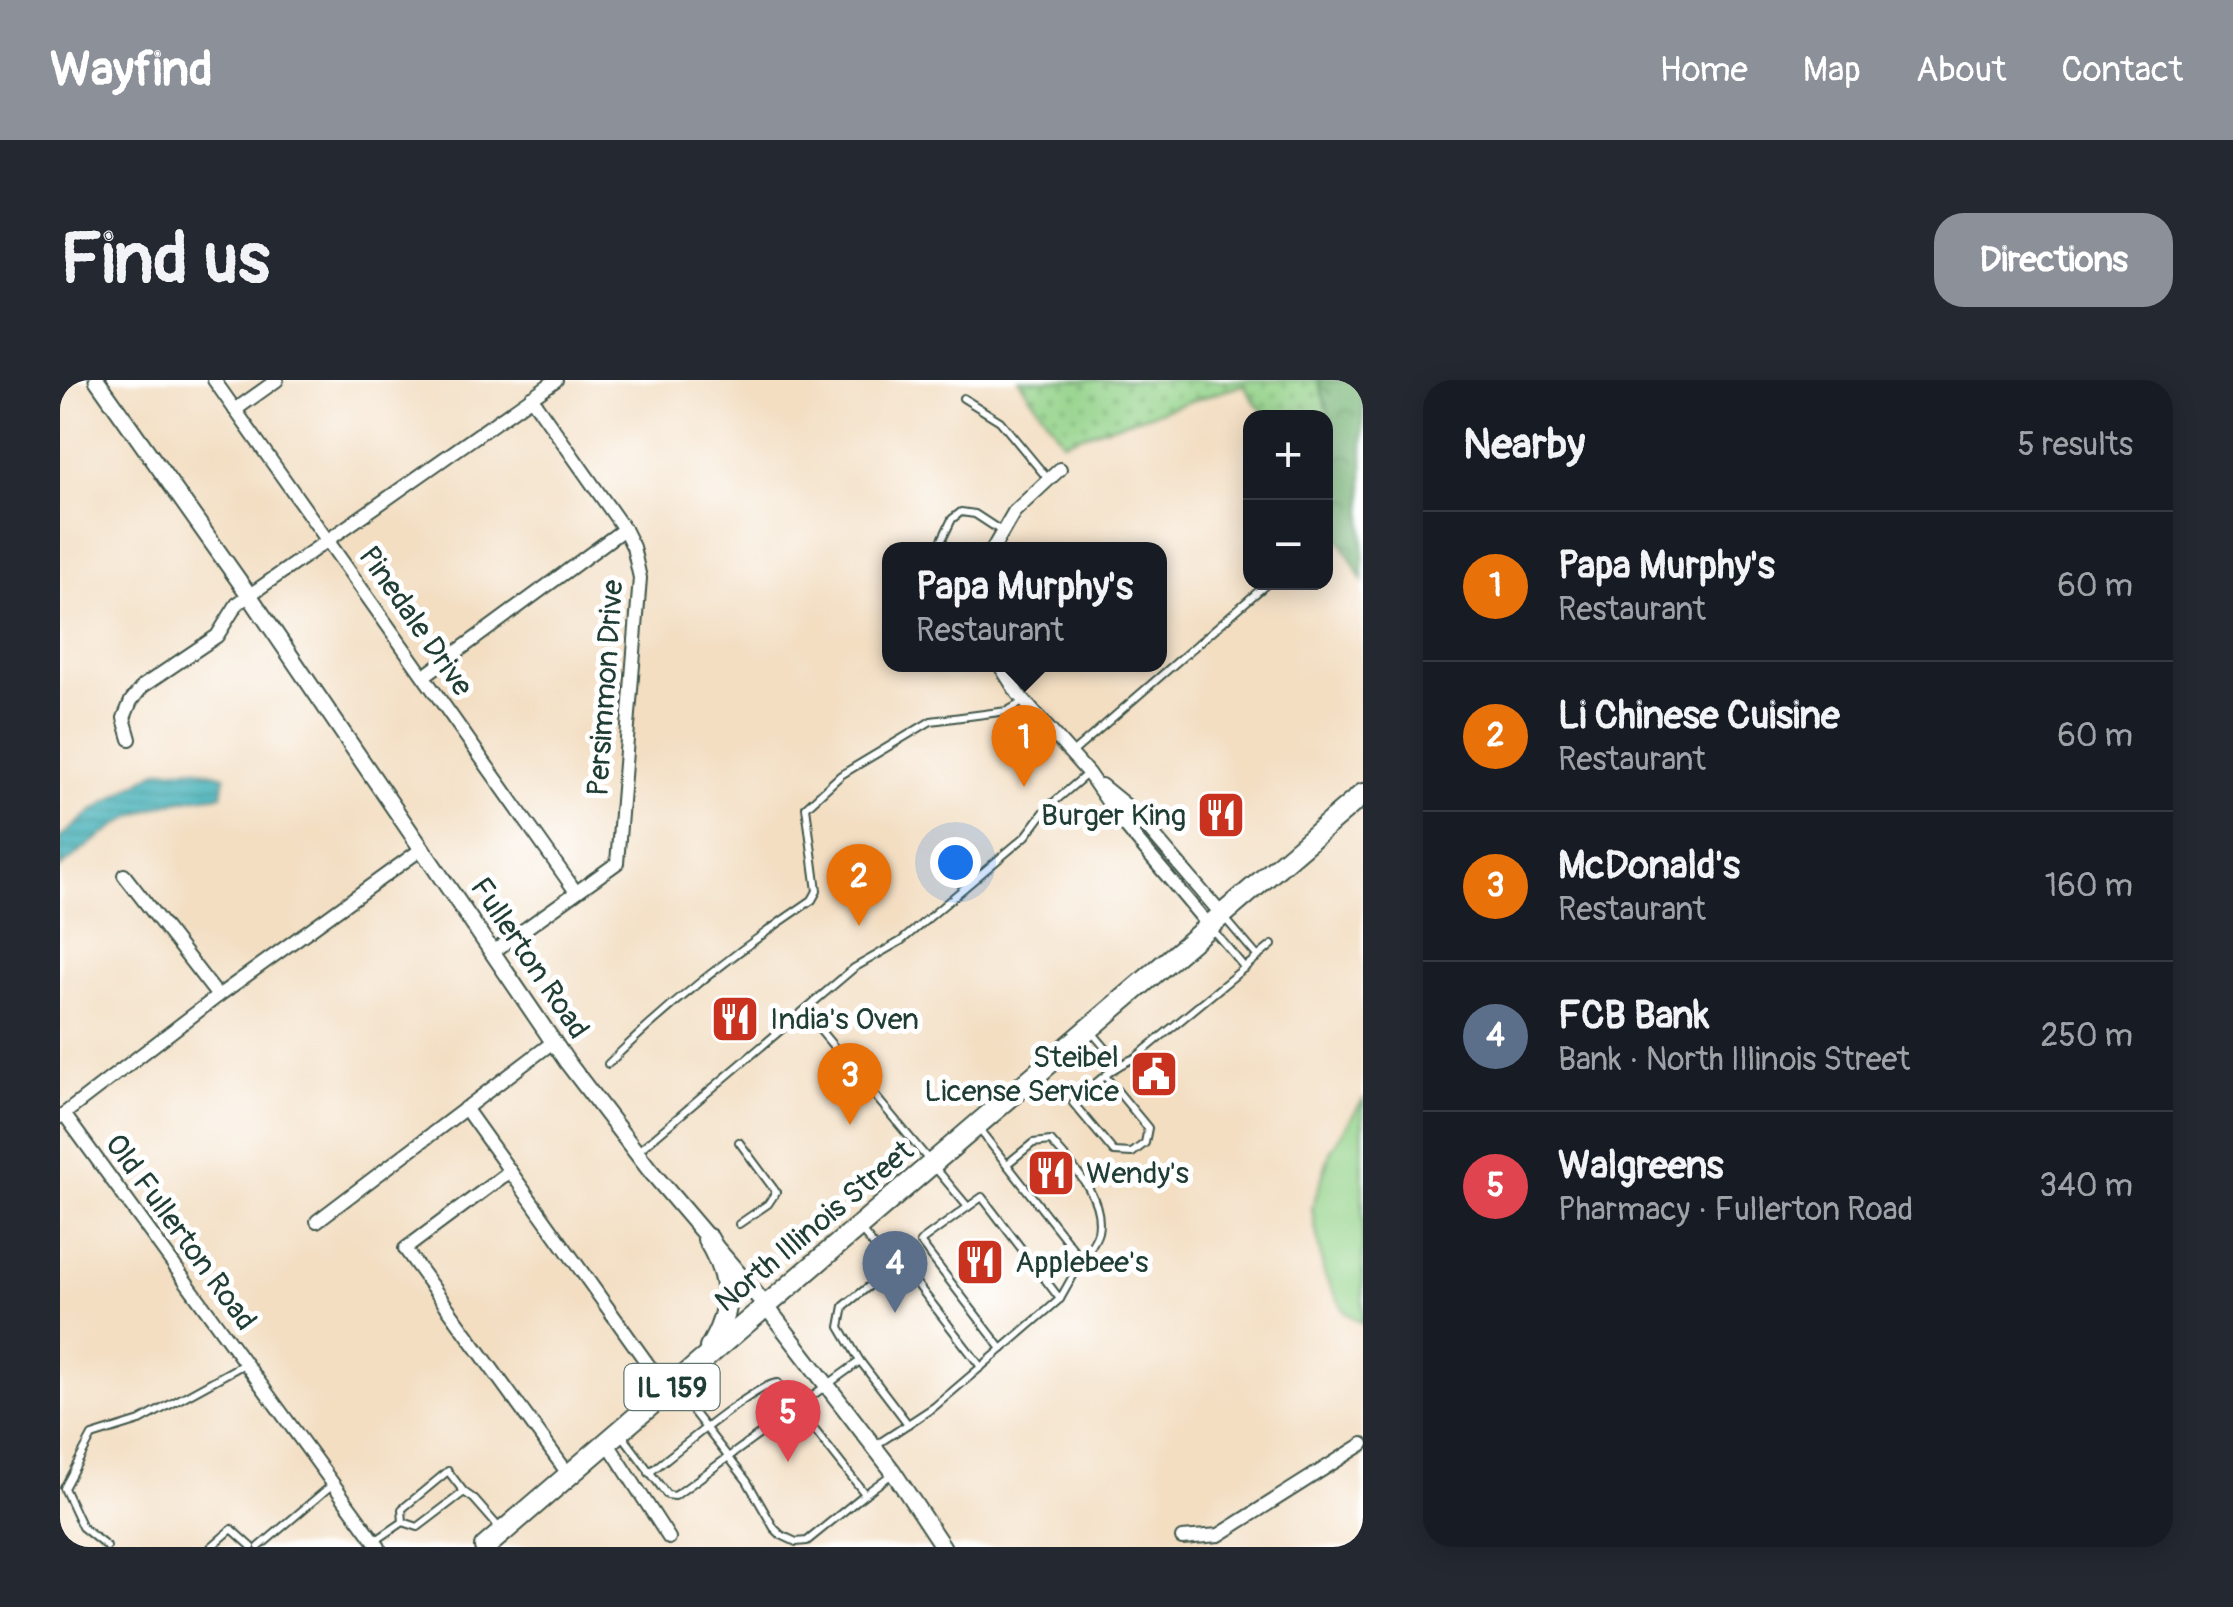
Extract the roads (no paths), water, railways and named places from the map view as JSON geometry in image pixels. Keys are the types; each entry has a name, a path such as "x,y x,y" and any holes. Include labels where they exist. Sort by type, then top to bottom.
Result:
{"main road":[{"name":"North Illinois Street","path":"492,1542 1363,794"},
{"path":"703,1360 718,1334 729,1297 726,1275 708,1239"}],"street":[{"name":"Fullerton Road","path":"97,380 249,595 553,1042 636,1153 766,1306 874,1446 943,1547"},
{"name":"Pinedale Drive","path":"214,380 576,892"},
{"path":"235,410 278,380"},
{"path":"130,738 124,718 130,701 144,686 216,636 229,614 249,595 556,380"},
{"name":"Persimmon Drive","path":"493,952 616,863 640,578 624,529 531,398"},
{"path":"996,542 1014,512 1060,470"},
{"path":"424,676 624,529"},
{"path":"1004,672 1024,701 1088,773 1121,820 1216,921"},
{"name":"Old Fullerton Road","path":"377,1544 62,1115 423,848"},
{"path":"124,875 218,996"},
{"path":"317,1222 553,1042"},
{"path":"466,1108 670,1389"},
{"path":"510,1170 405,1249 569,1475"},
{"path":"613,1437 669,1538"},
{"path":"1180,1543 1220,1534 1363,1444"}],"lane":[{"path":"963,398 1000,421 1048,480"},
{"path":"941,542 952,519 961,512 975,514 1001,531"},
{"path":"1167,671 1261,590"},
{"path":"1071,754 1166,672"},
{"path":"608,1064 651,1022 747,944 812,900 817,891 806,807 841,775 931,721 1007,711 1024,701"},
{"path":"636,1153 854,968 901,941 1026,836 1047,808 1088,773"},
{"path":"1216,921 1258,957"},
{"path":"1216,921 1245,968"},
{"path":"1105,1076 1148,1128 1145,1143 1132,1153 1114,1152 1073,1103 1119,1064 1135,1058 1272,945"},
{"path":"804,1011 968,1207"},
{"path":"1090,1030 1119,1064"},
{"path":"977,1126 1082,1260"},
{"path":"874,1446 908,1425 1060,1300 1098,1232 1096,1200 1051,1141 1033,1143 1007,1164"},
{"path":"739,1224 768,1204 776,1192 740,1142"},
{"path":"1002,1349 920,1242 982,1197 1060,1300"},
{"path":"858,1228 896,1265 981,1367"},
{"path":"896,1265 844,1306 840,1327 908,1425"},
{"path":"613,1437 667,1495 674,1496 860,1361"},
{"path":"107,1547 82,1527 64,1488 92,1436 140,1422 245,1363"},
{"path":"648,1473 771,1382 784,1386 865,1494"},
{"path":"670,1389 708,1428 774,1528 796,1542 807,1541 893,1472"},
{"path":"377,1544 402,1522 402,1510 448,1472 474,1499 492,1542"},
{"path":"211,1547 232,1529 255,1547 333,1484"},
{"path":"402,1522 418,1527 464,1492"}],"water":[{"path":"195,768 225,776 222,795 172,803 134,816 60,868 60,838 91,812 158,770"}],"place":[{"name":"Papa Murphy's","path":"1024,787"},
{"name":"Burger King","path":"1221,815"},
{"name":"Li Chinese Cuisine","path":"859,926"},
{"name":"India's Oven","path":"735,1019"},
{"name":"Steibel License Service","path":"1154,1074"},
{"name":"McDonald's","path":"850,1125"},
{"name":"Wendy's","path":"1051,1173"},
{"name":"Applebee's","path":"980,1262"},
{"name":"FCB Bank","path":"895,1313"},
{"name":"Walgreens","path":"788,1462"}]}
